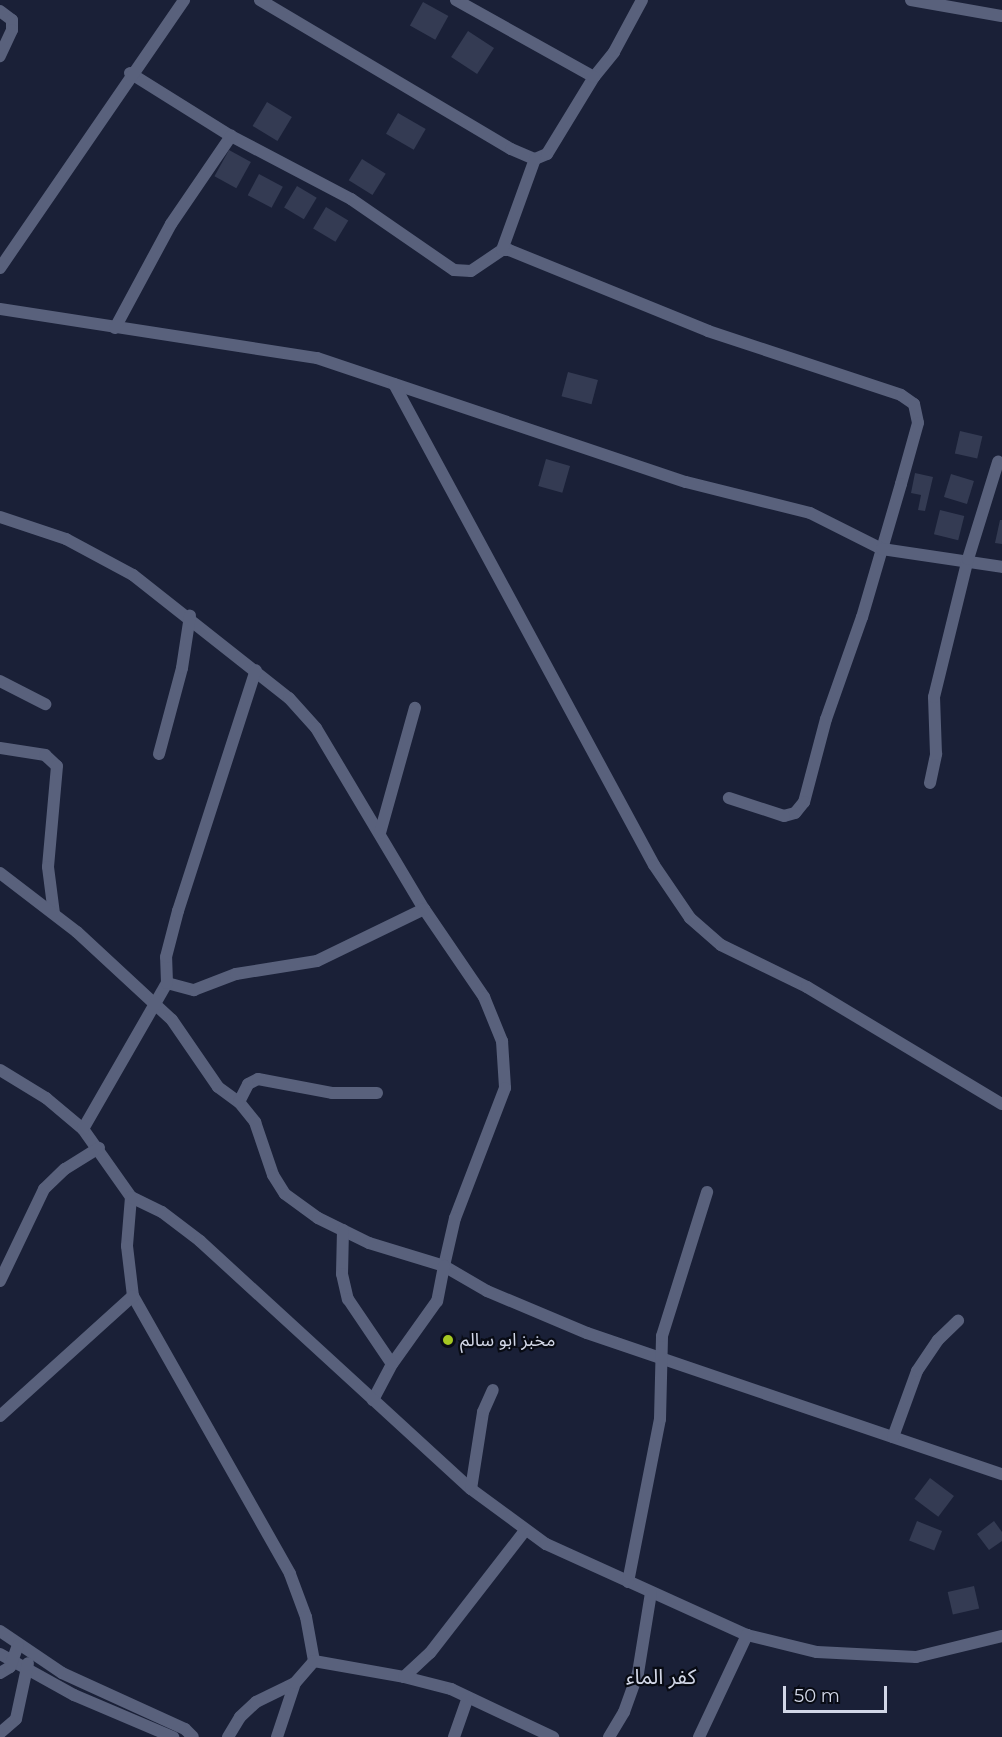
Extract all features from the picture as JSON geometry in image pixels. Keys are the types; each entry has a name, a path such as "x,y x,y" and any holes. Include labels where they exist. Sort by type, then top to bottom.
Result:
{"street":[{"path":"0,268 130,73 184,0"},
{"path":"260,0 512,149 535,159 547,154 594,77 614,52 642,0"},
{"path":"456,0 594,77"},
{"path":"911,0 1002,16"},
{"path":"0,11 12,20 12,30 0,56"},
{"path":"130,73 231,136 351,199 454,270 471,271 502,250 535,159"},
{"path":"116,328 180,209 231,136"},
{"path":"502,250 528,256 708,331 910,400 917,408 918,423 882,549 826,719 804,802 795,813 784,816 729,798"},
{"path":"0,309 296,353 499,416 686,482 816,514 882,549 968,559 1002,567"},
{"path":"394,384 654,865 690,918 712,940 807,987 1002,1104"},
{"path":"930,783 936,754 932,706 968,559 998,462"},
{"path":"0,517 42,529 106,559 190,616 256,670 316,728 424,909 484,997 497,1024 506,1060 503,1098 455,1218 437,1301 392,1364 373,1400"},
{"path":"159,754 182,668 190,616"},
{"path":"83,1129 167,983 166,957 178,911 256,670"},
{"path":"0,681 45,704"},
{"path":"380,833 415,708"},
{"path":"0,748 45,755 57,766 48,867 54,914"},
{"path":"0,873 54,914 156,1002 179,1027 218,1087 239,1102 255,1122 277,1184 297,1203 343,1230 386,1250 444,1266 528,1309 660,1359 1002,1473"},
{"path":"167,983 194,990 236,974 317,961 424,909"},
{"path":"0,1070 46,1098 83,1129 99,1148 131,1197 162,1212 200,1241 471,1489 524,1532 651,1593 747,1635 817,1652 885,1657 931,1655 1002,1636"},
{"path":"239,1102 248,1084 258,1079 332,1093 377,1093"},
{"path":"0,1281 44,1189 65,1169 99,1148"},
{"path":"628,1582 660,1419 660,1359 668,1313 707,1192"},
{"path":"131,1197 127,1246 133,1296 290,1574 306,1617 314,1661"},
{"path":"343,1230 342,1274 348,1299 392,1364"},
{"path":"0,1416 133,1296"},
{"path":"893,1437 917,1371 938,1340 958,1321"},
{"path":"471,1489 483,1412 493,1390"},
{"path":"404,1677 436,1645 524,1532"},
{"path":"609,1737 624,1712 638,1673 651,1593"},
{"path":"0,1631 30,1654 102,1694 185,1729 194,1737"},
{"path":"699,1737 747,1635"},
{"path":"0,1673 13,1662 18,1645"},
{"path":"0,1654 26,1670 173,1737"},
{"path":"0,1733 16,1719 30,1654"},
{"path":"314,1661 404,1677 468,1697 553,1737"},
{"path":"277,1737 295,1683 314,1661"},
{"path":"228,1737 256,1702 295,1683"},
{"path":"454,1737 468,1697"}],"building":[{"path":"423,2 448,16 435,40 410,26"},
{"path":"468,31 494,48 477,74 451,57"},
{"path":"267,102 292,117 277,141 253,126"},
{"path":"398,113 426,129 414,150 386,134"},
{"path":"229,150 251,162 236,188 214,176"},
{"path":"362,159 386,174 372,195 349,180"},
{"path":"259,174 283,187 272,208 248,195"},
{"path":"297,186 317,198 304,219 284,207"},
{"path":"326,207 348,220 335,242 313,228"},
{"path":"568,372 598,380 591,404 562,396"},
{"path":"960,431 982,436 977,459 955,453"},
{"path":"546,459 570,466 562,493 538,486"},
{"path":"915,473 933,477 925,511 918,510 921,495 911,493"},
{"path":"951,474 974,481 967,504 944,497"},
{"path":"940,510 964,516 958,540 934,534"},
{"path":"1000,520 1002,520 1002,544 995,543"},
{"path":"930,1478 954,1496 938,1517 914,1499"},
{"path":"917,1521 942,1531 934,1551 909,1540"},
{"path":"994,1521 1002,1532 1002,1541 989,1550 977,1534"},
{"path":"974,1586 979,1608 953,1614 948,1592"}],"place":[{"name":"مخبز ابو سالم","path":"448,1340"}],"district":[{"name":"كفر الماء","path":"661,1677"}]}
